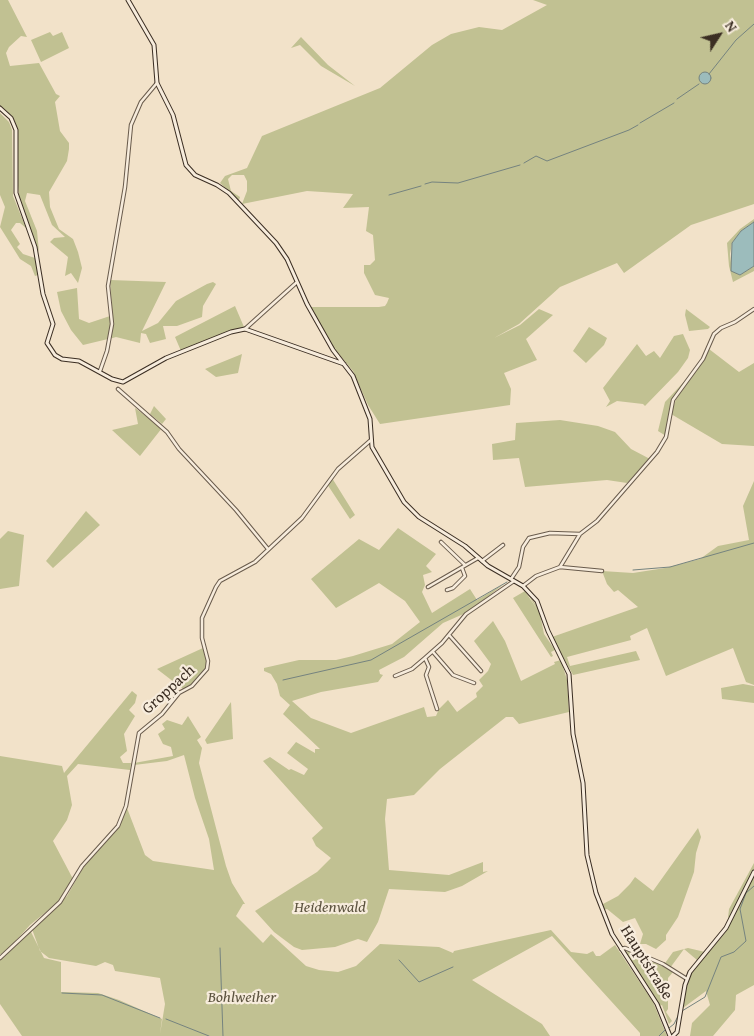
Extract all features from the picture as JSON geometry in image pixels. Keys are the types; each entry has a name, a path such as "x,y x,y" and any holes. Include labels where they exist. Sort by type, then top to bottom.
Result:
{"main road":[{"path":"128,0 154,45 157,83 173,115 184,159 189,169 195,175 217,185 235,199 283,252 291,266 296,283 329,343 353,376 372,425 371,440"},
{"path":"0,108 11,118 16,130 16,193 35,247 43,294 52,321 47,338 48,347 62,359 79,361 119,382 123,382 166,358 245,329 344,364"},
{"name":"Hauptstraße","path":"371,440 375,455 412,512 459,542 482,561 523,586 537,601 549,633 569,674 571,718 582,783 587,855 599,904 621,949 654,998 671,1035"},
{"path":"671,1035 677,1032 686,979 726,928 754,872"}],"street":[{"path":"100,371 107,351 112,324 108,286 126,179 132,125 141,102 157,83"},
{"path":"245,329 296,283"},
{"path":"560,567 580,534 589,529 662,446 668,432 673,400 703,360 714,334 754,309"},
{"path":"118,389 161,425 179,449 236,510 268,549 302,518 338,469 371,440"},
{"path":"394,676 412,669 433,652 466,614 513,580 519,567 523,547 529,538 550,533 580,534"},
{"path":"441,542 465,565"},
{"path":"482,561 502,545"},
{"name":"Groppach","path":"0,958 60,902 82,866 118,826 126,806 134,758 142,728 162,714 179,694 192,686 207,669 208,661 201,630 206,606 220,582 255,562 268,549"},
{"path":"428,587 478,558"},
{"path":"523,586 536,576 560,567 602,571"},
{"path":"447,590 453,588 466,576 462,568"},
{"path":"449,635 481,671"},
{"path":"433,652 453,675 474,683"},
{"path":"425,658 429,667 426,675 437,709"},
{"path":"621,949 625,948 662,964 686,979"}],"green space":[{"path":"0,0 8,0 27,37 21,36 9,47 6,53 10,66 39,63 56,94 60,96 55,102 60,131 69,143 69,149 67,161 49,192 50,207 59,229 73,239 78,252 82,268 78,283 71,273 65,276 68,257 50,242 54,238 65,237 52,225 40,195 27,193 25,201 37,231 39,252 20,204 16,167 18,130 13,117 0,106"},
{"path":"533,0 754,0 754,204 691,225 624,273 617,263 560,287 519,324 494,338 520,325 539,309 553,315 526,339 537,360 504,373 511,389 510,405 380,424 368,405 353,371 333,347 310,307 379,307 385,306 387,303 389,298 375,295 364,273 364,265 370,265 375,260 373,235 366,231 369,207 343,208 353,194 307,191 242,204 247,191 247,181 244,175 232,175 228,179 231,191 240,197 239,200 220,183 225,176 247,168 262,136 380,88 432,45 451,34 479,27 502,30 547,5"},
{"path":"50,32 53,36 62,32 69,48 41,62 31,40"},
{"path":"301,37 328,65 355,86 321,66 300,45 291,48"},
{"path":"0,113 9,122 12,130 13,196 26,228 20,223 16,223 11,230 20,244 17,247 23,254 35,258 38,275 35,276 31,266 20,259 0,227 5,207 0,195"},
{"path":"754,219 754,222 741,231 732,243 730,254 732,271 740,275 754,266 754,271 733,282 729,266 727,243 740,229"},
{"path":"110,280 166,282 142,331 158,323 176,301 207,284 213,282 216,284 203,306 202,317 177,326 163,326 166,339 150,343 146,334 141,333 140,343 116,337 109,339 113,324"},
{"path":"77,288 79,319 89,323 110,316 111,324 108,339 83,345 71,330 61,311 57,292"},
{"path":"235,306 244,327 181,351 175,337"},
{"path":"686,309 710,327 708,329 689,331 685,315"},
{"path":"589,327 607,338 604,345 586,363 573,351"},
{"path":"683,334 690,350 688,358 678,372 645,406 643,404 617,401 606,407 610,401 603,388 637,344 646,356 654,351 660,358 674,336"},
{"path":"709,349 739,372 754,363 754,446 722,444 671,414 676,399"},
{"path":"242,354 238,373 216,377 205,369"},
{"path":"696,369 671,402 666,436 658,431 665,402"},
{"path":"154,406 166,419 162,424 150,414"},
{"path":"135,408 162,428 140,456 112,430 138,424"},
{"path":"560,420 598,426 615,432 631,449 650,459 627,483 607,480 525,487 519,458 493,460 492,444 515,440 516,423"},
{"path":"332,478 355,515 350,519 327,484"},
{"path":"754,481 754,685 746,682 733,648 666,676 647,628 630,636 631,640 567,657 570,666 636,651 640,660 573,675 552,637 638,607 618,590 614,592 607,584 602,571 633,573 665,568 700,559 718,546 749,540 743,506"},
{"path":"86,511 100,525 53,568 46,561"},
{"name":"Heidenwald","path":"398,528 436,554 426,566 432,572 423,575 425,585 422,592 432,613 470,589 477,600 504,584 468,612 443,623 404,657 379,670 380,674 383,675 378,682 321,692 292,701 311,718 351,733 424,707 427,717 436,716 439,709 448,700 457,712 477,697 476,693 483,686 479,680 488,671 491,664 474,641 493,621 505,641 521,681 561,660 567,680 569,712 519,724 513,717 506,717 440,769 414,795 387,799 385,819 389,870 449,875 483,862 483,872 488,871 462,886 445,892 389,889 378,922 367,942 358,939 335,947 302,950 294,947 274,932 255,911 317,872 331,858 316,846 312,838 323,828 263,761 270,757 289,770 291,769 304,775 308,769 287,753 296,742 315,753 315,749 320,749 283,714 290,705 280,696 277,684 271,674 264,671 264,668 299,660 336,660 353,656 392,644 420,622 405,601 379,583 336,608 311,579 359,539 379,550"},
{"path":"8,531 24,535 19,586 0,589 0,539"},
{"path":"525,591 538,611 526,591 539,609 544,634 555,650 551,652 553,656 551,657 513,598"},
{"path":"203,648 207,659 206,669 191,685 183,689 157,669"},
{"path":"743,684 754,686 754,703 722,699 721,688"},
{"path":"132,691 137,695 135,703 129,710 135,716 124,734 127,751 120,757 123,763 131,763 130,770 78,764 67,776 72,805 67,820 53,841 73,879 57,903 30,925 3,955 0,954 0,756 62,766 64,773"},
{"path":"231,702 233,739 207,744 205,740"},
{"name":"Bohlweiher","path":"188,716 201,737 197,740 202,748 199,763 226,866 232,883 245,904 243,904 236,916 263,943 271,934 306,966 319,970 338,972 356,966 380,944 439,947 453,953 454,951 551,930 571,952 587,954 593,951 596,956 600,956 615,945 653,1002 667,1036 640,1036 640,1033 552,936 472,980 542,1024 550,1036 22,1036 0,1004 0,960 30,930 39,947 32,929 67,896 87,861 119,826 127,808 145,855 153,861 214,870 209,839 195,798 184,755 167,761 134,765 134,763 173,756 171,747 163,744 158,734 165,729 162,724 167,720 182,725","holes":["41,952 49,958 96,966 105,962 113,965 115,971 160,978 165,1004 160,1034 162,1019 119,1000 98,993 61,992 61,962 44,958"]},
{"path":"698,828 701,837 696,853 694,872 678,917 666,935 666,940 656,949 646,944 640,944 643,934 635,918 623,922 607,909 603,910 596,889 603,904 618,896 635,877 653,891"},
{"path":"754,863 754,985 736,995 735,1010 713,1036 690,1036 692,1023 710,1005 706,991 683,1008 688,981 694,968 725,933 732,914 728,918 729,909"},
{"path":"688,948 705,952 697,960 684,949"},
{"path":"684,949 670,968 665,967 673,972 668,978 668,1009 666,1012 672,1021 669,1024 662,1005 659,1006 625,950 663,966 673,952"}],"water":[{"path":"703,72 707,72 711,78 707,84 703,84 699,80 699,76"},
{"path":"754,222 754,266 740,275 731,271 732,243 741,231"}],"waterway":[{"path":"709,74 736,40 754,24"},
{"path":"677,99 699,84"},
{"path":"640,123 674,103"},
{"path":"524,163 536,156 547,161 638,125"},
{"path":"425,184 432,182 458,183 520,165"},
{"path":"389,195 421,186"},
{"path":"633,570 670,567 754,543"},
{"path":"283,680 371,660 507,582"},
{"path":"682,1011 705,997 721,957 734,952 746,941 740,909 746,893 754,886"},
{"path":"220,948 223,1036"},
{"path":"399,960 419,982 453,967"},
{"path":"62,993 102,995 160,1018"},
{"path":"669,1028 674,1024 679,1014"},
{"path":"166,1019 209,1036"},
{"path":"659,1036 665,1030"}]}
